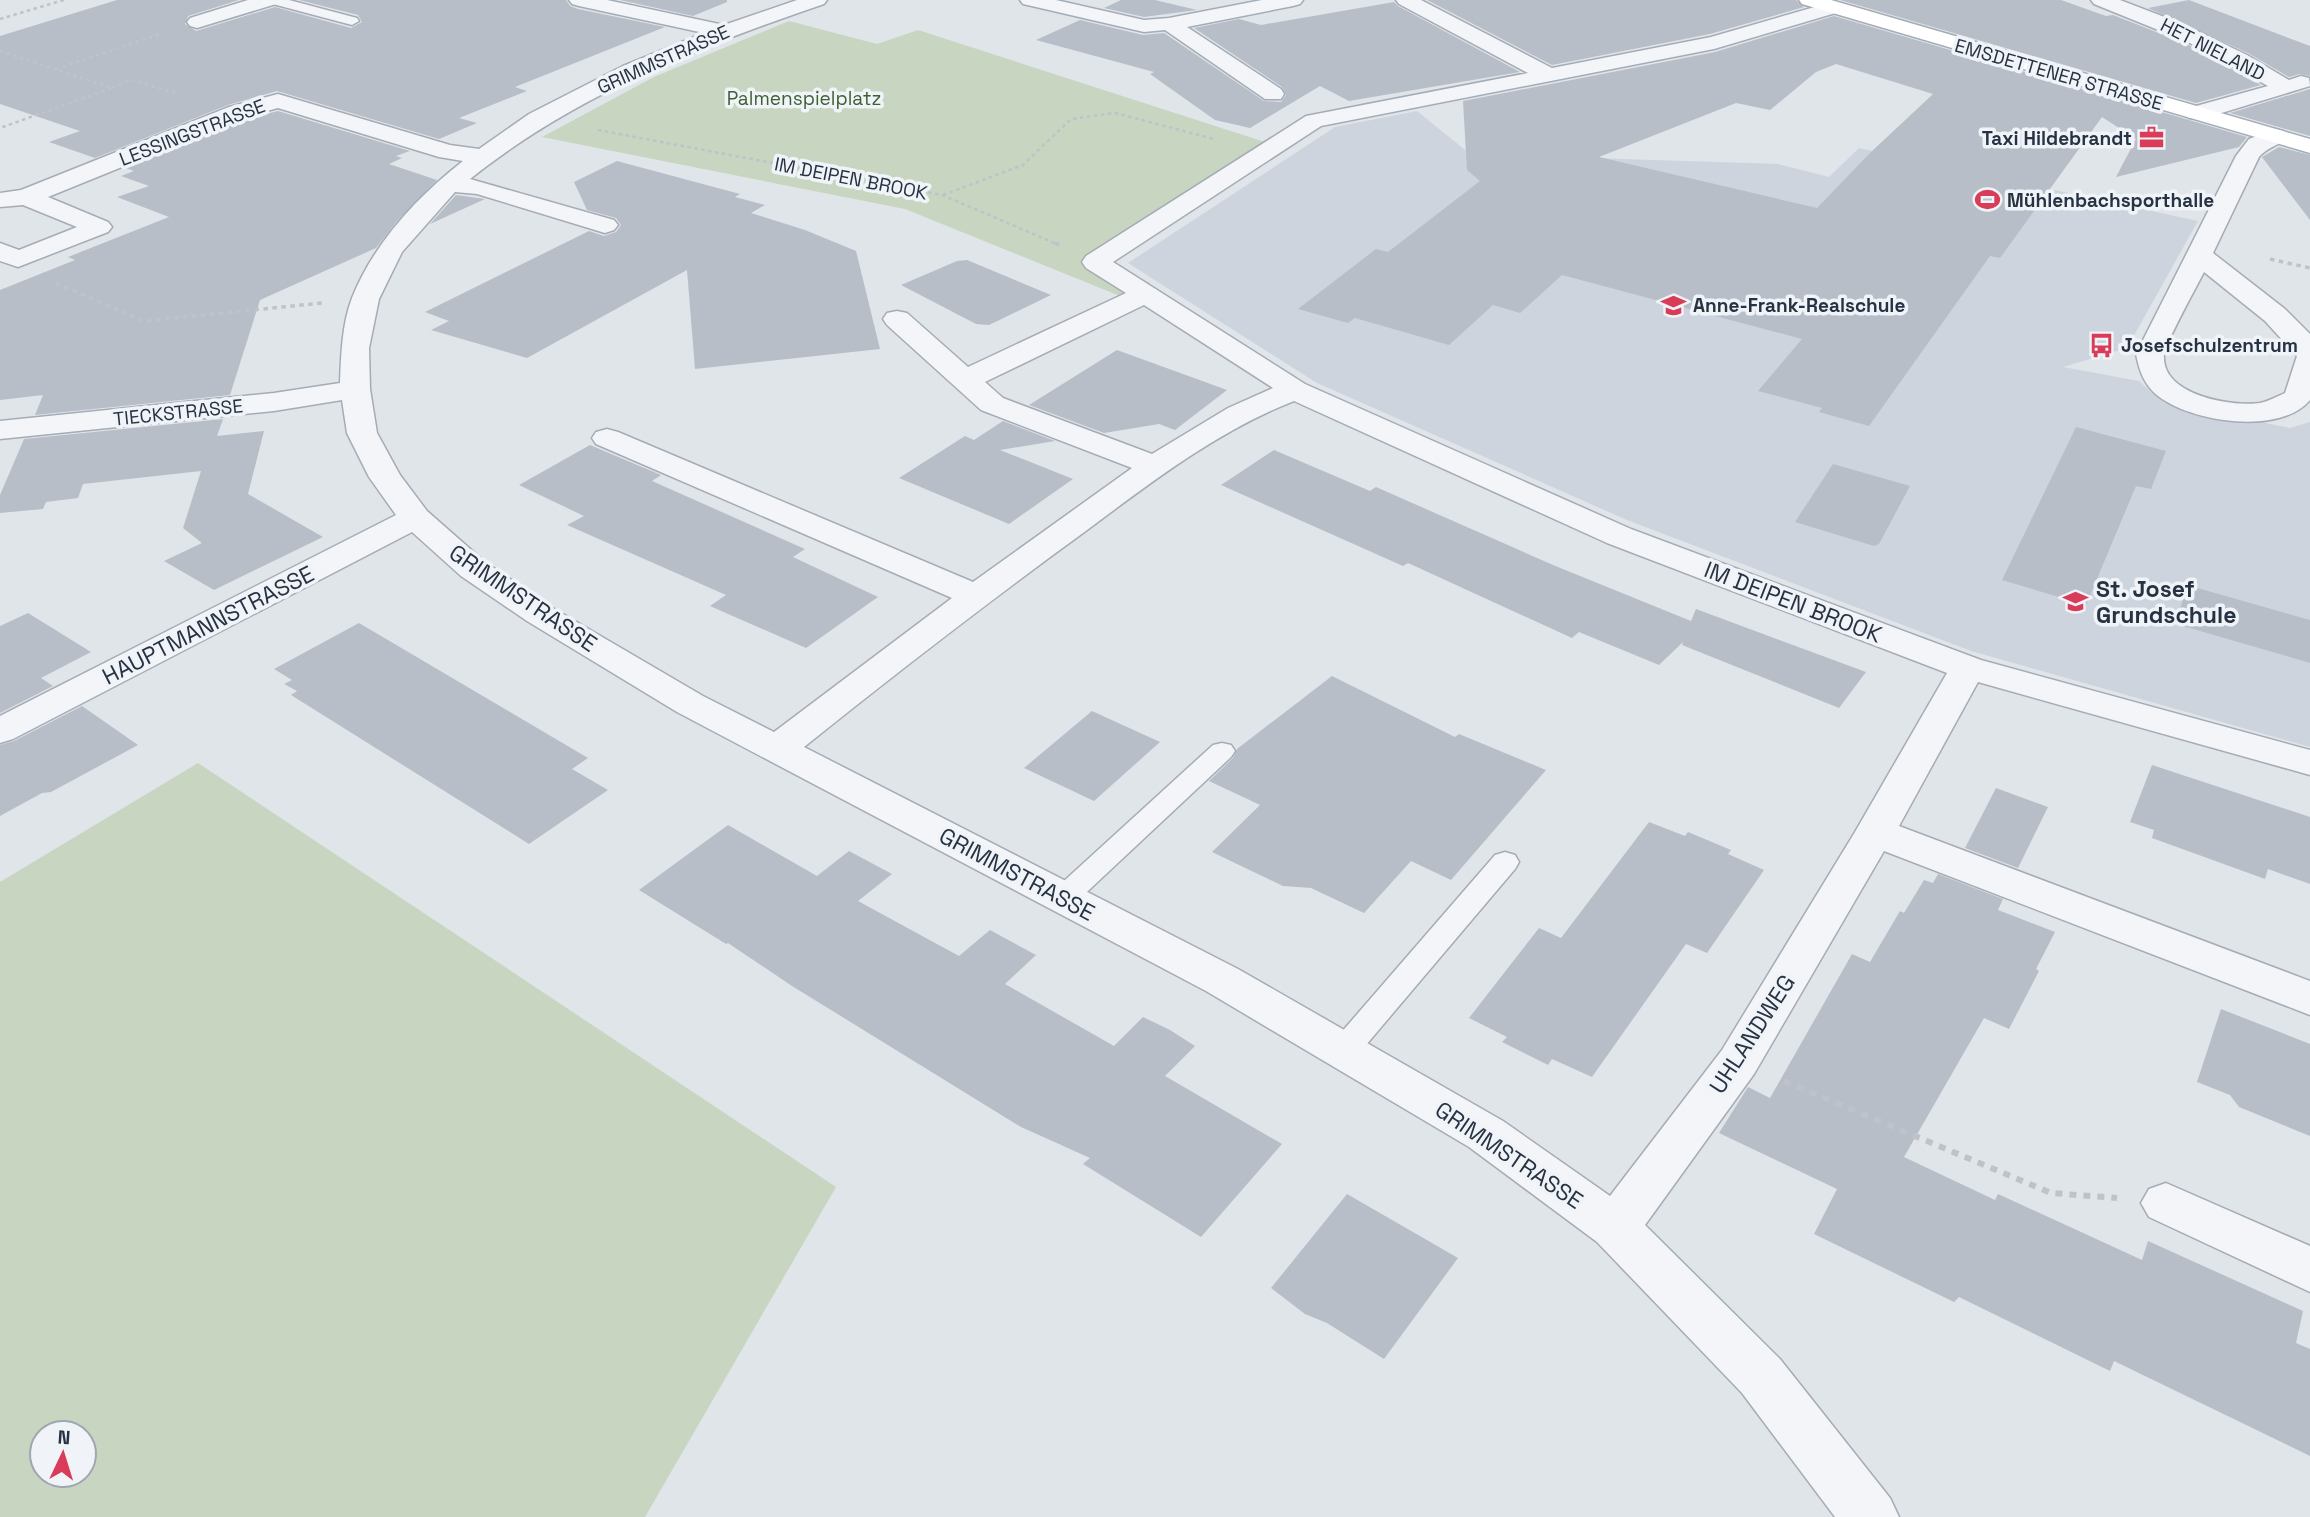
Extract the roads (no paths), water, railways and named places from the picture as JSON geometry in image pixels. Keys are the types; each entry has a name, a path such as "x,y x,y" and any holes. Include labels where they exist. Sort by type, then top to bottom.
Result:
{"street":[{"path":"197,22 271,0"},
{"path":"579,0 725,32"},
{"name":"GRIMMSTRASSE","path":"817,0 725,32 631,71 537,119 482,157 449,184 390,250 365,299 355,348 355,389 362,433 385,477 415,518 473,569 539,614 690,704 1223,980 1486,1133 1615,1227 1761,1376 1870,1517"},
{"path":"1030,0 1144,26 1169,24 1293,0"},
{"path":"1406,0 1549,75 1714,43 1832,8"},
{"name":"EMSDETTENER STRASSE","path":"1809,0 2310,146"},
{"name":"HET NIELAND","path":"2101,0 2179,27 2253,65 2284,86"},
{"path":"1169,24 1273,94"},
{"name":"IM DEIPEN BROOK","path":"1549,75 1314,121 1095,262 1295,390 1619,536 1968,668 2310,763"},
{"name":"HET NIELAND","path":"2197,113 2284,86 2310,81"},
{"name":"LESSINGSTRASSE","path":"0,200 26,197 237,112 278,101 447,152 482,157"},
{"path":"2199,256 2304,343 2310,357 2302,390 2284,406 2265,411 2219,410 2194,404 2165,388 2154,377 2149,365 2150,354 2248,156 2257,144 2275,136"},
{"path":"449,184 479,187 605,225"},
{"name":"LESSINGSTRASSE","path":"9,255 99,227 26,197"},
{"path":"965,380 1146,294"},
{"path":"897,319 992,404 1155,466"},
{"name":"TIECKSTRASSE","path":"0,430 274,402 355,389"},
{"path":"778,748 975,595 1155,466 1258,403 1295,390"},
{"path":"607,438 975,595"},
{"name":"HAUPTMANNSTRASSE","path":"0,731 415,518"},
{"name":"UHLANDWEG","path":"1615,1227 1738,1062 1875,832 1968,668"},
{"path":"1875,832 2310,999"},
{"path":"2166,1203 2310,1270"}],"lane":[{"path":"271,0 352,21"},
{"path":"1063,898 1222,751"},
{"path":"1344,1050 1505,862"}],"place":[{"name":"Taxi Hildebrandt","path":"2152,138"},
{"name":"Mühlenbachsporthalle","path":"1987,200"},
{"name":"Anne-Frank-Realschule","path":"1673,305"},
{"name":"Josefschulzentrum","path":"2101,345"},
{"name":"St. Josef Grundschule","path":"2076,602"}],"park label":[{"name":"Palmenspielplatz","path":"804,98"}]}
